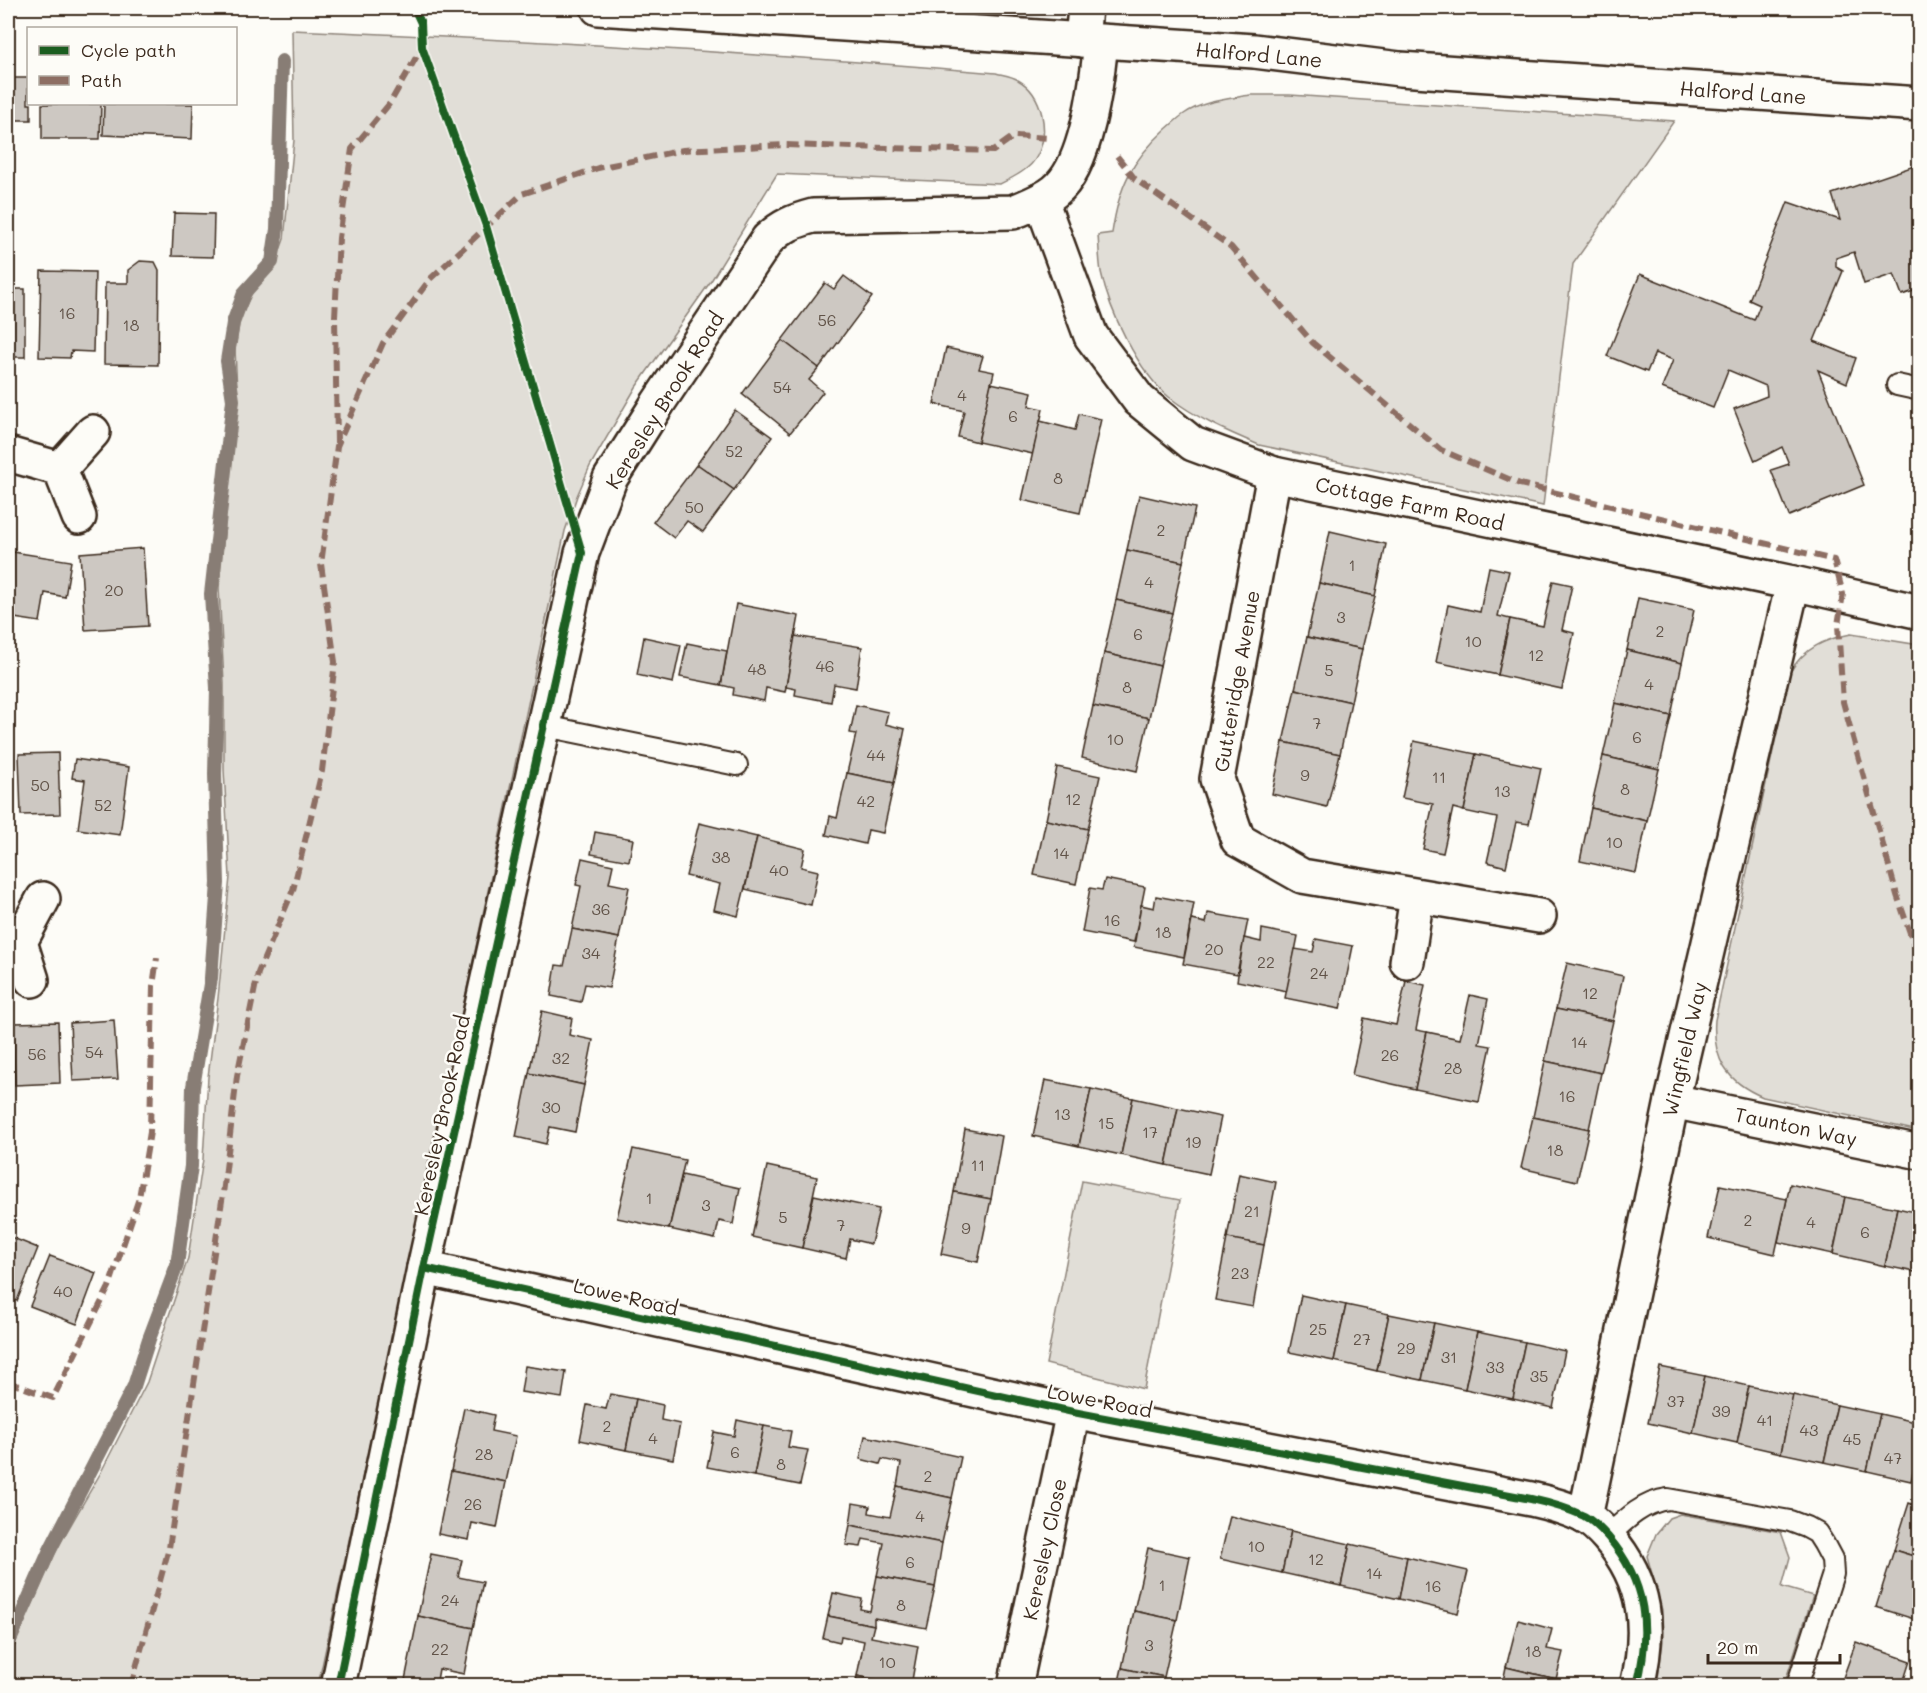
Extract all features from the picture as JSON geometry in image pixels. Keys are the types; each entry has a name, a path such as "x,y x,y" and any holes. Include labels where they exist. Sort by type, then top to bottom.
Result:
{"street":[{"name":"Halford Lane","path":"598,8 1254,51 1400,69 1920,104"},
{"name":"Keresley Brook Road","path":"338,1686 424,1268 582,553 610,479 768,239 780,228 795,220 813,216 1013,212 1041,200 1056,190 1072,171 1082,144 1098,75 1084,8"},
{"name":"Cottage Farm Road","path":"1041,200 1091,336 1139,400 1193,444 1274,474 1793,583 1920,612"},
{"path":"60,469 93,432"},
{"path":"8,454 60,469"},
{"path":"60,469 79,517"},
{"name":"Gutteridge Avenue","path":"1274,474 1217,779 1238,840 1302,876 1539,916"},
{"name":"Wingfield Way","path":"1596,1527 1672,1101 1793,583"},
{"path":"1407,962 1418,896"},
{"path":"32,980 14,940 43,899"},
{"name":"Taunton Way","path":"1672,1101 1920,1152"},
{"name":"Lowe Road","path":"424,1268 1073,1412 1531,1499 1560,1507 1596,1527"},
{"name":"Keresley Close","path":"1015,1686 1073,1412"},
{"path":"1596,1527 1627,1563 1643,1604 1644,1658 1637,1686"}],"lane":[{"path":"1897,385 1920,390"},
{"path":"545,726 736,765"},
{"path":"1596,1527 1629,1516 1655,1501 1668,1499 1790,1521 1817,1533 1832,1559 1833,1574 1797,1686"}],"shaded area":[{"path":"292,30 644,48 996,73 1016,79 1027,86 1033,94 1042,114 1043,136 1034,161 1021,173 1000,184 777,174 711,281 636,387 590,466 565,531 318,1685 8,1685 8,1659 58,1547 100,1474 147,1382 188,1258 203,1159 208,1077 230,877 224,770 224,682 219,588 237,392 235,349 240,318 253,291 278,256 284,239 294,140"},
{"path":"1250,95 1290,95 1674,121 1573,264 1543,506 1259,445 1190,412 1169,397 1146,372 1126,339 1105,287 1101,272 1098,235 1112,233 1118,201 1128,175 1144,152 1166,129 1184,114 1199,106"},
{"path":"1851,634 1919,645 1919,1131 1763,1097 1750,1091 1731,1076 1719,1058 1716,1046 1715,1020 1790,672 1802,657 1816,646"},
{"path":"1082,1181 1180,1200 1144,1389 1046,1364"},
{"path":"1680,1514 1781,1532 1790,1557 1782,1587 1813,1596 1784,1685 1657,1685 1663,1641 1662,1610 1647,1556 1656,1534 1669,1518"}],"building":[{"path":"8,78 27,78 27,105 31,105 31,120 15,120 14,141 8,141"},
{"path":"42,105 101,105 100,139 42,139"},
{"path":"104,105 193,105 192,139 103,135"},
{"path":"1920,164 1920,289 1902,295 1894,274 1864,284 1854,252 1836,258 1836,267 1843,271 1814,341 1856,358 1847,383 1818,370 1864,485 1789,516 1771,470 1789,464 1782,447 1755,461 1734,409 1767,396 1766,386 1728,370 1713,408 1662,388 1673,360 1655,353 1647,372 1607,356 1640,274 1754,320 1760,305 1749,300 1788,202 1840,220 1832,194"},
{"path":"174,213 214,214 213,257 172,256"},
{"path":"140,261 155,262 159,270 158,365 104,364 105,283 128,283 128,270"},
{"path":"41,271 95,272 93,352 71,351 70,358 39,357"},
{"path":"8,274 12,279 13,289 25,289 25,357 8,357"},
{"path":"844,276 872,297 819,368 782,340 825,283 834,289"},
{"path":"782,340 819,368 809,380 823,392 790,433 742,394"},
{"path":"946,348 983,356 979,369 994,372 978,442 958,437 964,411 934,404"},
{"path":"991,383 1032,392 1029,406 1043,409 1033,454 978,442"},
{"path":"735,410 772,437 734,490 697,464"},
{"path":"1079,414 1101,419 1080,513 1022,500 1040,421 1075,430"},
{"path":"697,464 734,490 703,532 687,521 674,538 653,522"},
{"path":"1139,495 1195,508 1183,562 1127,550"},
{"path":"1330,531 1386,544 1375,596 1319,583"},
{"path":"143,548 148,626 85,630 80,553"},
{"path":"1127,550 1183,562 1172,613 1116,600"},
{"path":"13,552 71,561 65,597 45,593 40,622 8,617 8,583"},
{"path":"1489,567 1509,571 1498,616 1510,619 1498,675 1436,662 1448,605 1480,612"},
{"path":"1553,581 1572,585 1562,630 1574,633 1562,689 1498,675 1510,619 1543,626"},
{"path":"1319,583 1375,596 1362,649 1307,637"},
{"path":"1638,598 1694,610 1682,663 1627,650"},
{"path":"1116,600 1172,613 1160,666 1104,653"},
{"path":"736,604 799,616 785,692 766,688 764,701 733,695 734,688 721,685"},
{"path":"795,636 862,647 856,688 834,684 831,702 795,695 796,689 786,687"},
{"path":"644,637 681,645 673,683 637,675"},
{"path":"1307,637 1362,649 1351,702 1295,689"},
{"path":"687,643 727,651 721,685 680,677"},
{"path":"1627,650 1682,663 1671,716 1615,703"},
{"path":"1104,653 1160,666 1149,718 1093,706"},
{"path":"1295,689 1351,702 1340,754 1283,742"},
{"path":"1615,703 1671,716 1659,769 1603,756"},
{"path":"856,705 888,712 885,724 905,729 894,783 847,773 856,734 850,733"},
{"path":"1093,706 1149,718 1137,771 1082,758"},
{"path":"1414,741 1476,754 1464,811 1453,808 1443,853 1423,849 1433,804 1402,798"},
{"path":"1283,742 1340,754 1327,807 1272,794"},
{"path":"58,753 60,814 21,815 19,754"},
{"path":"1476,754 1541,768 1529,824 1516,822 1506,867 1487,862 1497,818 1464,811"},
{"path":"1603,756 1659,769 1647,821 1591,808"},
{"path":"75,759 129,767 120,835 78,829 85,780 72,778"},
{"path":"1057,767 1100,776 1088,829 1046,820"},
{"path":"847,773 894,783 883,833 868,830 865,844 826,835 830,816 837,818"},
{"path":"1591,808 1647,821 1636,873 1580,861"},
{"path":"1046,820 1088,829 1076,884 1034,875"},
{"path":"699,823 757,837 738,916 714,910 720,884 686,876"},
{"path":"595,832 633,839 629,861 591,854"},
{"path":"757,837 805,849 801,867 818,871 811,905 745,889"},
{"path":"582,858 613,865 609,883 629,887 619,938 572,929 581,886 576,885"},
{"path":"1105,879 1145,887 1134,942 1082,932 1090,888 1102,890"},
{"path":"1156,896 1194,903 1184,957 1134,947 1141,905 1154,908"},
{"path":"1208,913 1248,920 1237,974 1183,964 1192,920 1206,923"},
{"path":"572,929 619,938 609,988 585,984 581,1002 551,996 556,965 564,966"},
{"path":"1262,929 1298,936 1287,991 1237,981 1244,938 1261,942"},
{"path":"1316,939 1353,946 1340,1009 1285,998 1295,949 1313,952"},
{"path":"1567,963 1623,976 1613,1021 1556,1009"},
{"path":"1406,981 1425,985 1416,1030 1427,1032 1415,1089 1352,1075 1364,1018 1396,1025"},
{"path":"1470,995 1488,999 1479,1044 1491,1046 1479,1102 1415,1089 1427,1032 1460,1039"},
{"path":"1556,1009 1613,1021 1601,1073 1545,1061"},
{"path":"542,1011 572,1018 569,1035 593,1040 584,1085 529,1073"},
{"path":"114,1020 118,1079 73,1081 70,1023"},
{"path":"58,1022 60,1083 15,1085 13,1023"},
{"path":"1545,1061 1601,1073 1589,1129 1533,1117"},
{"path":"529,1073 584,1085 575,1132 550,1127 546,1144 516,1137"},
{"path":"1045,1080 1091,1089 1079,1146 1033,1136"},
{"path":"1091,1089 1133,1098 1121,1155 1079,1146"},
{"path":"1133,1098 1178,1108 1166,1165 1121,1155"},
{"path":"1178,1108 1221,1117 1209,1174 1166,1165"},
{"path":"1533,1117 1589,1129 1577,1181 1521,1168"},
{"path":"965,1129 1002,1136 991,1199 954,1192"},
{"path":"633,1149 685,1160 669,1229 617,1218"},
{"path":"767,1166 817,1177 802,1248 752,1237"},
{"path":"1239,1174 1276,1182 1264,1245 1227,1238"},
{"path":"682,1175 740,1188 733,1224 719,1221 715,1239 669,1229"},
{"path":"1790,1184 1845,1197 1833,1254 1778,1242"},
{"path":"1720,1185 1787,1199 1775,1254 1708,1238"},
{"path":"954,1192 991,1199 978,1262 941,1254"},
{"path":"814,1195 879,1209 871,1244 850,1239 846,1258 802,1248"},
{"path":"1845,1197 1897,1208 1885,1266 1833,1254"},
{"path":"1897,1208 1920,1213 1920,1273 1885,1266"},
{"path":"8,1236 38,1248 17,1301 8,1297"},
{"path":"1227,1238 1264,1245 1253,1307 1215,1300"},
{"path":"50,1256 96,1273 77,1324 30,1306"},
{"path":"1301,1295 1346,1305 1334,1361 1289,1352"},
{"path":"1346,1305 1389,1314 1377,1371 1334,1361"},
{"path":"1389,1314 1434,1323 1422,1380 1377,1371"},
{"path":"1434,1323 1477,1332 1465,1389 1422,1380"},
{"path":"1477,1332 1525,1342 1513,1399 1465,1389"},
{"path":"1525,1342 1565,1351 1553,1408 1513,1399"},
{"path":"525,1366 566,1372 562,1398 521,1392"},
{"path":"1660,1367 1705,1376 1693,1433 1648,1423"},
{"path":"1705,1376 1749,1386 1737,1443 1693,1433"},
{"path":"1749,1386 1793,1395 1781,1453 1737,1443"},
{"path":"610,1394 636,1399 626,1450 580,1440 587,1405 606,1409"},
{"path":"1793,1395 1837,1405 1824,1462 1781,1453"},
{"path":"636,1399 663,1405 661,1420 680,1424 673,1459 626,1450"},
{"path":"1837,1405 1880,1414 1867,1471 1824,1462"},
{"path":"464,1408 494,1415 491,1431 516,1436 506,1482 451,1471"},
{"path":"1880,1414 1920,1423 1920,1442 1911,1481 1867,1471"},
{"path":"737,1420 764,1426 754,1476 707,1467 714,1432 734,1436"},
{"path":"764,1426 791,1431 788,1447 808,1450 800,1485 754,1476"},
{"path":"865,1436 961,1457 952,1498 897,1486 901,1463 882,1459 880,1464 860,1459"},
{"path":"451,1471 506,1482 497,1528 472,1523 469,1540 438,1534"},
{"path":"897,1486 952,1498 942,1543 850,1525 853,1503 870,1506 869,1513 890,1517"},
{"path":"1909,1503 1920,1507 1920,1558 1894,1550"},
{"path":"1230,1516 1291,1531 1282,1573 1220,1559"},
{"path":"850,1525 942,1543 935,1587 877,1576 884,1543 863,1539 861,1547 846,1545"},
{"path":"1291,1531 1350,1544 1341,1586 1282,1573"},
{"path":"1350,1544 1407,1557 1399,1599 1341,1586"},
{"path":"1148,1548 1190,1557 1177,1620 1134,1611"},
{"path":"1894,1550 1920,1558 1920,1621 1876,1607"},
{"path":"431,1554 462,1560 458,1577 483,1582 473,1628 418,1616"},
{"path":"1407,1557 1468,1571 1458,1613 1399,1599"},
{"path":"877,1576 935,1587 926,1628 874,1618 874,1625 828,1616 833,1593 862,1599 860,1609 870,1611"},
{"path":"1134,1611 1177,1620 1164,1677 1122,1668"},
{"path":"418,1616 473,1628 464,1674 439,1669 436,1686 405,1680"},
{"path":"828,1616 874,1625 871,1637 918,1646 911,1686 857,1676 864,1641 841,1636 840,1642 823,1638"},
{"path":"1518,1620 1552,1629 1547,1649 1563,1652 1556,1679 1506,1667"},
{"path":"1856,1642 1910,1661 1902,1686 1840,1686"},
{"path":"1506,1667 1556,1679 1554,1686 1502,1686"},
{"path":"1122,1668 1164,1677 1163,1686 1118,1686"},
{"path":"857,1676 904,1686 855,1686"}],"waterway":[{"path":"8,1645 49,1552 134,1386 177,1265 191,1166 193,1087 211,978 218,883 215,774 217,688 211,594 233,400 227,361 233,323 244,293 272,262 277,229 282,61"}],"marked path":[{"path":"337,443 335,317 339,238 352,149 390,103 422,47"},
{"path":"131,1686 169,1548 223,1194 237,1076 258,973 293,890 322,771 335,662 321,564 337,446 383,343 430,279 522,194 598,168 683,150 784,145 993,151 1014,136 1051,138"},
{"path":"1117,156 1135,179 1231,247 1313,343 1441,450 1520,484 1834,560 1843,594 1838,625 1843,702 1897,895 1920,962"},
{"path":"8,1382 53,1398 109,1287 139,1198 150,1132 153,986 157,958"}],"cycle path":[{"path":"338,1686 424,1268 582,553 486,226 422,47 421,23 414,8"},
{"path":"424,1268 1073,1412 1531,1499 1565,1508 1584,1516 1600,1528 1621,1554 1631,1571 1638,1589 1644,1626 1644,1645 1637,1686"}]}
